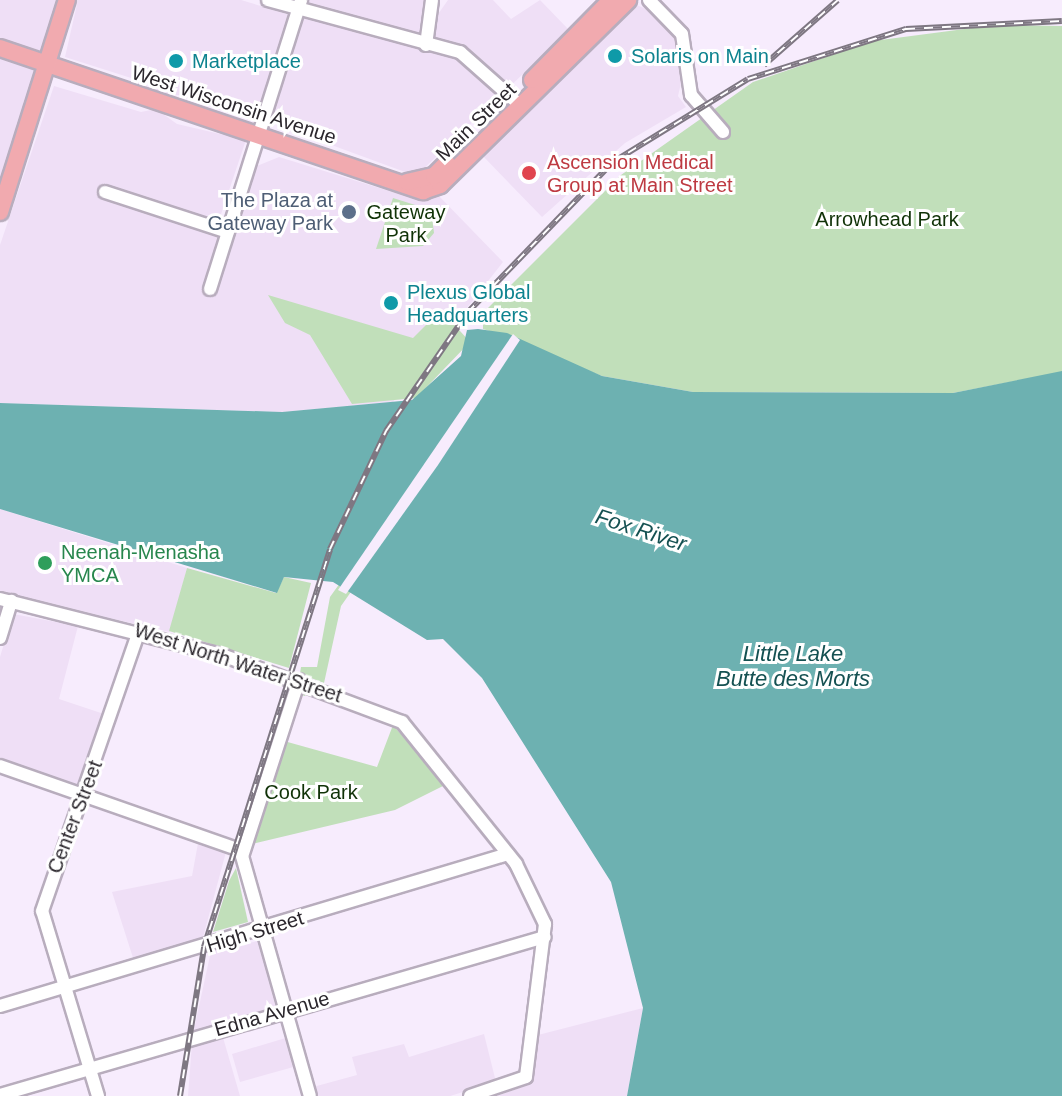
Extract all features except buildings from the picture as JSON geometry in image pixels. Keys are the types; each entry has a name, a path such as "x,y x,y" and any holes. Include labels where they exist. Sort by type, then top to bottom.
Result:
{"main road":[{"path":"0,212 67,0"},
{"name":"Main Street","path":"407,182 419,191 440,185 611,0"},
{"name":"Main Street","path":"517,102 628,0"},
{"name":"West Wisconsin Avenue","path":"2,51 407,182"}],"street":[{"path":"268,0 299,5 426,45 460,52 517,102"},
{"path":"649,0 682,34 691,95 723,132"},
{"path":"426,45 435,1"},
{"path":"210,289 299,5"},
{"path":"105,192 228,232"},
{"path":"0,638 6,600"},
{"name":"West North Water Street","path":"6,600 139,631 299,680 402,722 508,854 545,937"},
{"name":"Center Street","path":"98,1096 42,911 139,631"},
{"path":"299,680 243,851 310,1096"},
{"path":"0,766 243,851"},
{"name":"High Street","path":"0,1006 508,854"},
{"path":"470,1096 523,1081 545,937"},
{"name":"Edna Avenue","path":"0,1095 545,937"}],"shaded area":[{"path":"0,0 58,0 0,182"},
{"path":"78,0 241,0 303,19 309,0 426,0 427,14 436,17 448,0 493,0 511,19 540,0 569,30 416,176 277,125 270,115 243,118 180,95 159,95 150,84 65,57"},
{"path":"634,4 651,11 680,43 685,66 678,96 686,107 625,143 542,217 481,154"},
{"path":"54,86 141,112 156,109 177,124 246,140 218,223 99,185 198,228 233,238 257,166 279,157 415,199 438,195 503,262 393,402 282,412 0,403 0,245"},
{"path":"0,509 187,568 170,632 0,593"},
{"path":"13,614 78,626 59,699 107,715 80,786 0,758 0,657"},
{"path":"198,843 226,852 202,941 134,961 112,892 192,876"},
{"path":"258,941 277,1008 193,1034 211,951"},
{"path":"643,1008 627,1096 497,1096 530,1084 538,1035"},
{"path":"222,1034 240,1096 188,1096 192,1043"},
{"path":"484,1034 496,1082 450,1096 315,1096 313,1087 357,1075 352,1057 404,1044 409,1057"},
{"path":"289,1037 297,1066 240,1082 232,1054"}],"green space":[{"name":"Arrowhead Park","path":"995,25 1062,26 1062,372 953,393 693,392 602,376 525,346 341,606 324,683 311,678 305,696 297,694 301,667 317,667 330,597 514,339 483,329 483,313 621,175 753,82 873,41"},
{"name":"Gateway Park","path":"393,198 431,210 434,233 423,246 376,249"},
{"path":"268,295 413,338 441,310 470,342 416,398 352,404 310,335 285,323"},
{"path":"187,568 276,593 284,577 311,583 289,668 169,631"},
{"name":"Cook Park","path":"393,725 445,785 395,810 252,844 284,741 377,767"},
{"path":"236,868 248,922 213,932 229,881"}],"water":[{"name":"Little Lake Butte des Morts","path":"467,330 507,333 602,376 693,392 953,393 1062,371 1062,1096 627,1096 643,1008 611,882 482,678 443,639 427,640 333,582 284,577 277,593 0,509 0,403 282,412 412,400 461,356"}],"pier":[{"path":"513,334 520,340 438,465 346,594 338,590"}],"railway":[{"path":"764,65 838,0"},
{"path":"180,1096 204,947 330,549 386,431 468,312 613,162 748,79 906,29 1062,21"}],"place":[{"name":"Solaris on Main","path":"615,56"},
{"name":"Marketplace","path":"176,61"},
{"name":"Ascension Medical Group at Main Street","path":"529,173"},
{"name":"The Plaza at Gateway Park","path":"349,212"},
{"name":"Plexus Global Headquarters","path":"391,303"},
{"name":"Neenah-Menasha YMCA","path":"45,563"}],"water label":[{"name":"Fox River","path":"641,530"}]}
